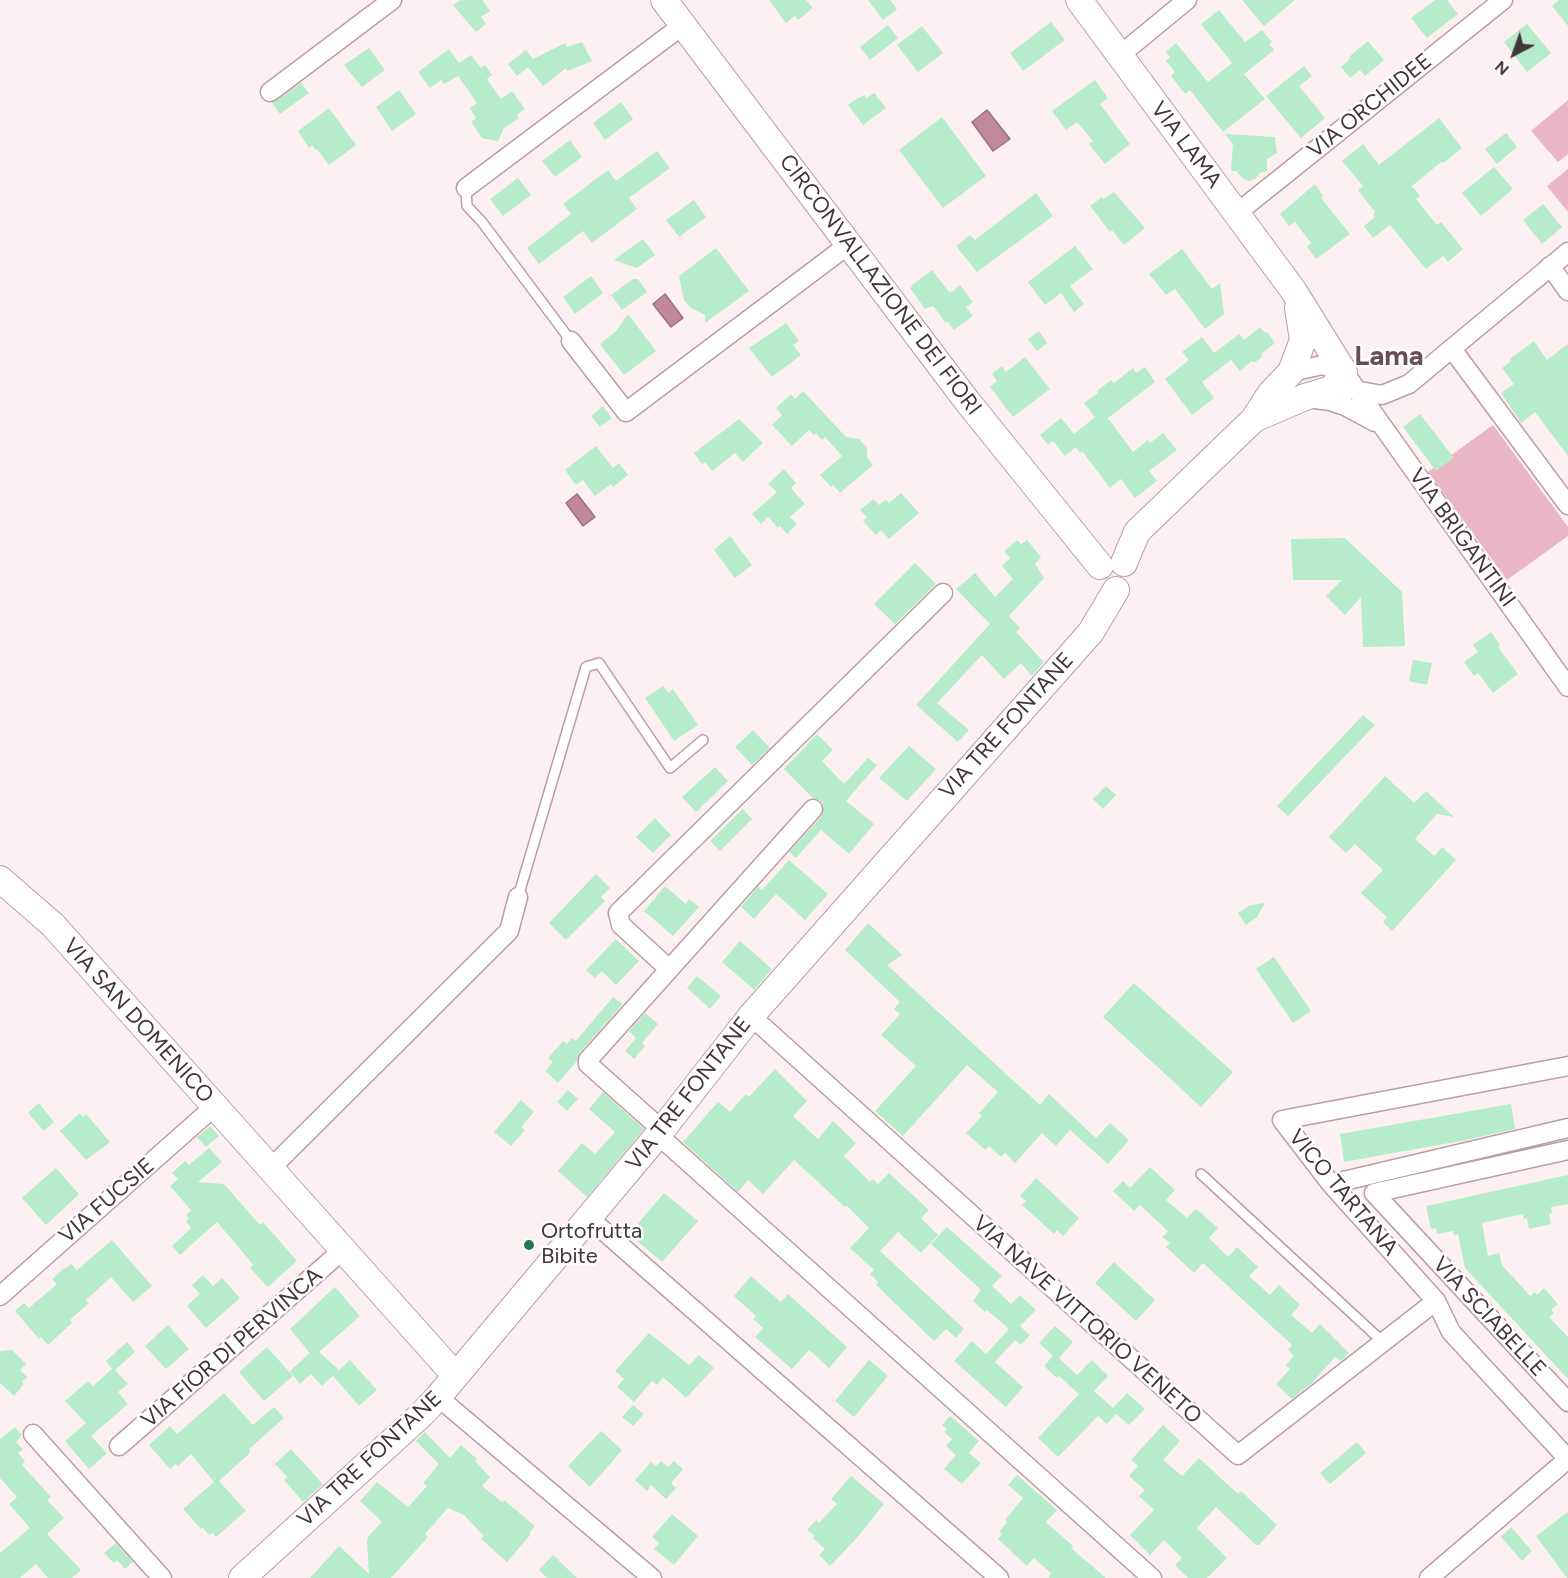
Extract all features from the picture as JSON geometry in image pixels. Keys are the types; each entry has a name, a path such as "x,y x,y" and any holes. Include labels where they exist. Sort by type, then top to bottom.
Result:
{"street":[{"path":"270,92 392,0"},
{"name":"CIRCONVALLAZIONE DEI FIORI","path":"664,0 967,400 1112,564 1098,572 1100,582 1109,590 1116,590"},
{"name":"VIA LAMA","path":"1079,0 1293,290 1344,383"},
{"path":"1119,56 1187,0"},
{"name":"VIA ORCHIDEE","path":"1237,213 1503,0"},
{"path":"466,188 683,25"},
{"path":"571,341 626,412 848,245"},
{"path":"1291,372 1322,365 1344,383 1383,395 1409,384 1568,252"},
{"path":"1550,266 1568,291"},
{"path":"1112,564 1137,532 1254,419 1270,394 1291,372 1303,340 1302,321 1293,290"},
{"path":"1452,349 1568,505"},
{"path":"1254,419 1344,383"},
{"name":"VIA BRIGANTINI","path":"1344,383 1380,425 1568,687"},
{"path":"1305,397 1330,400 1380,425"},
{"name":"VIA TRE FONTANE","path":"245,1577 438,1397 660,1132 751,1016 1091,632 1116,590"},
{"path":"669,969 621,924 618,913 943,593"},
{"path":"813,809 588,1060 588,1064 1152,1578"},
{"name":"VIA SAN DOMENICO","path":"0,879 52,925 455,1375"},
{"path":"271,1168 509,931 518,897"},
{"name":"VIA NAVE VITTORIO VENETO","path":"751,1016 1238,1455 1436,1301"},
{"name":"VICO TARTANA","path":"1429,1578 1568,1459 1451,1332 1436,1301 1331,1184 1282,1120 1568,1066"},
{"name":"VIA FUCSIE","path":"0,1296 214,1106"},
{"path":"1331,1184 1568,1128"},
{"name":"VIA SCIABELLE","path":"1568,1150 1374,1193 1568,1402"},
{"path":"589,1218 999,1578"},
{"name":"VIA FIOR DI PERVINCA","path":"119,1446 344,1249"},
{"path":"438,1397 652,1578"},
{"path":"33,1434 162,1578"}],"lane":[{"path":"466,188 467,206 482,222 571,341"},
{"path":"518,897 586,668 598,663 670,768 703,740"},
{"path":"1201,1174 1383,1342"}],"shaded area":[{"path":"1568,100 1568,154 1558,162 1531,131"},
{"path":"987,110 1010,139 993,151 972,122"},
{"path":"1568,169 1568,212 1547,186"},
{"path":"665,294 683,318 671,327 653,304"},
{"path":"1493,425 1568,527 1568,536 1507,580 1428,472"},
{"path":"577,494 595,517 583,526 566,503"}],"building":[{"path":"461,0 482,0 490,11 481,17 486,24 476,32 453,5"},
{"path":"769,0 806,0 813,8 798,20 795,16 786,23"},
{"path":"868,0 890,0 897,9 883,20"},
{"path":"1242,0 1295,0 1264,26"},
{"path":"1435,0 1447,0 1458,14 1427,38 1411,18"},
{"path":"1559,0 1568,0 1568,26 1552,6"},
{"path":"1219,10 1245,42 1262,30 1272,42 1269,44 1274,50 1244,74 1265,99 1223,132 1190,90 1185,94 1171,76 1175,72 1166,61 1170,57 1166,52 1176,43 1208,82 1232,63 1201,24"},
{"path":"1051,22 1065,40 1023,71 1010,53"},
{"path":"1527,24 1551,53 1527,72 1504,42"},
{"path":"888,25 898,38 870,60 860,47"},
{"path":"922,26 943,53 918,72 897,45"},
{"path":"1368,41 1384,60 1365,76 1360,70 1350,78 1341,67"},
{"path":"582,42 592,61 567,71 566,68 543,86 528,67 517,76 508,64 526,50 533,59 565,43 567,47"},
{"path":"369,48 385,70 362,87 344,65"},
{"path":"449,49 459,63 471,55 481,68 485,65 492,75 487,79 501,99 512,91 525,109 517,115 519,118 504,128 498,141 482,138 471,122 476,118 470,108 477,103 458,76 444,84 441,80 430,88 418,72"},
{"path":"1304,66 1312,76 1299,86 1325,118 1301,138 1266,96"},
{"path":"1095,80 1108,98 1100,104 1130,144 1105,164 1089,144 1093,141 1077,122 1066,130 1052,111"},
{"path":"301,83 309,93 280,114 272,103"},
{"path":"399,90 416,114 392,131 376,107"},
{"path":"874,93 886,108 863,125 848,105 859,97 864,95 867,98"},
{"path":"621,102 633,119 605,140 593,123"},
{"path":"329,108 356,145 329,165 317,149 312,145 309,148 298,131"},
{"path":"942,117 986,176 943,208 899,150"},
{"path":"1439,118 1462,148 1412,186 1420,196 1416,199 1437,225 1441,222 1463,249 1448,262 1443,256 1426,269 1390,225 1373,238 1364,226 1375,217 1373,214 1375,212 1358,190 1363,186 1342,161 1363,144 1379,165"},
{"path":"1506,133 1517,147 1497,164 1485,149"},
{"path":"1225,134 1275,137 1277,153 1267,159 1267,172 1261,172 1255,179 1248,181 1236,171 1231,171 1233,144"},
{"path":"570,140 582,157 555,177 542,161"},
{"path":"657,151 670,168 629,198 637,209 592,243 583,231 539,264 527,248 571,214 563,204 608,170 616,181"},
{"path":"1494,167 1513,189 1481,216 1462,193"},
{"path":"518,178 531,195 503,216 490,199"},
{"path":"1315,184 1323,196 1321,198 1350,234 1316,259 1307,247 1311,243 1295,222 1289,226 1280,214"},
{"path":"1114,192 1145,228 1124,245 1112,230 1110,232 1090,206"},
{"path":"1036,193 1053,216 977,272 956,246 970,235 975,240"},
{"path":"694,200 706,217 679,237 666,220"},
{"path":"1543,204 1562,227 1542,244 1523,220"},
{"path":"643,239 655,255 637,268 614,260"},
{"path":"1075,246 1093,269 1070,286 1084,304 1074,312 1061,293 1045,305 1028,282"},
{"path":"716,248 749,291 705,323 705,315 691,308 684,300 679,276"},
{"path":"1182,249 1212,289 1220,283 1224,314 1205,329 1175,289 1166,295 1149,274"},
{"path":"932,270 950,293 960,285 973,302 966,307 973,316 954,330 933,306 925,309 910,288"},
{"path":"591,276 603,293 575,314 563,297"},
{"path":"633,279 638,279 647,292 622,310 611,295"},
{"path":"628,314 656,351 624,375 600,344 616,331"},
{"path":"786,323 799,341 793,345 801,355 772,377 749,348"},
{"path":"1260,327 1275,343 1261,354 1262,357 1254,363 1252,361 1240,371 1231,360 1202,382 1214,398 1192,415 1165,379 1189,360 1182,352 1202,337 1214,353 1239,334 1244,340"},
{"path":"1039,331 1047,343 1037,351 1028,339"},
{"path":"1534,341 1547,360 1568,344 1568,456 1535,412 1521,423 1501,393 1514,384 1502,368"},
{"path":"1025,357 1050,389 1013,417 990,387 997,381 992,374 1002,366 1006,372"},
{"path":"1145,367 1155,382 1108,418 1133,452 1148,440 1150,443 1163,433 1177,450 1149,471 1157,481 1135,498 1121,479 1110,488 1082,451 1080,453 1076,447 1065,456 1053,441 1048,445 1040,435 1061,418 1074,434 1095,417 1084,403 1111,380 1114,383 1133,368 1136,373"},
{"path":"803,391 846,437 859,439 867,448 867,458 873,465 840,493 820,475 842,456 825,437 822,440 816,433 814,435 809,430 792,446 772,425 782,415 776,408 791,394 795,399"},
{"path":"603,406 612,418 600,427 591,416"},
{"path":"1420,414 1454,458 1436,471 1403,427"},
{"path":"739,419 763,443 743,462 735,453 712,471 705,462 702,464 694,453"},
{"path":"596,446 613,468 619,463 628,475 613,487 611,484 595,496 583,480 576,485 565,470"},
{"path":"784,469 796,483 791,488 805,504 790,517 797,524 787,534 768,517 761,524 752,514 777,492 768,484"},
{"path":"901,493 919,513 889,539 881,530 876,535 863,521 867,517 860,510 873,499 879,505 886,500 889,503"},
{"path":"730,536 752,565 735,578 714,550"},
{"path":"1345,538 1402,592 1405,646 1363,647 1361,597 1345,615 1326,596 1342,580 1293,580 1291,539"},
{"path":"1017,540 1021,544 1027,540 1041,557 1035,564 1044,578 1009,616 1020,628 1016,632 1044,662 1032,676 1021,663 1004,679 982,655 937,703 969,730 958,742 916,705 990,624 956,589 975,573 995,597 1013,579 1002,566 1010,558 1004,551"},
{"path":"915,563 936,584 895,624 874,604"},
{"path":"1491,632 1500,645 1498,647 1518,674 1493,693 1478,673 1474,676 1464,662 1478,652 1473,645"},
{"path":"1413,660 1432,663 1427,685 1409,681"},
{"path":"663,686 668,693 673,689 698,725 674,741 645,698"},
{"path":"1363,715 1375,725 1288,816 1277,806"},
{"path":"753,730 770,748 752,765 735,747"},
{"path":"817,734 833,750 822,761 844,784 868,758 877,765 846,801 874,824 849,854 821,830 796,858 789,852 821,817 824,806 784,769"},
{"path":"909,746 936,769 907,801 879,778"},
{"path":"715,767 728,781 696,812 682,797"},
{"path":"1385,776 1414,803 1426,791 1454,817 1437,814 1415,839 1434,856 1442,847 1456,860 1392,931 1383,922 1387,917 1361,893 1383,870 1355,844 1346,853 1329,837"},
{"path":"1106,786 1116,795 1103,809 1093,799"},
{"path":"743,809 752,819 720,851 710,841"},
{"path":"655,818 671,835 653,853 636,837"},
{"path":"789,860 828,894 805,920 776,894 754,919 741,907 758,887 762,890"},
{"path":"596,874 610,888 601,897 605,901 566,940 549,923"},
{"path":"665,886 686,904 689,899 699,907 673,936 644,911"},
{"path":"1265,903 1257,917 1246,925 1238,913 1250,905"},
{"path":"868,923 902,955 887,965 1040,1105 1049,1094 1096,1138 1110,1123 1129,1140 1108,1164 1070,1130 1056,1146 1042,1133 1015,1163 1005,1153 1001,1157 989,1146 985,1150 966,1133 982,1116 979,1113 998,1092 967,1065 903,1136 875,1111 916,1066 881,1035 900,1014 894,1009 900,1002 845,950"},
{"path":"616,939 639,961 616,985 602,971 595,978 586,970"},
{"path":"740,941 772,969 754,990 722,962"},
{"path":"1274,957 1311,1011 1293,1023 1256,969"},
{"path":"697,976 721,996 710,1009 687,988"},
{"path":"1134,983 1233,1072 1201,1107 1103,1017"},
{"path":"613,997 623,1004 580,1052 577,1061 558,1083 545,1071 553,1062 548,1058 563,1041 567,1044 572,1038 576,1041"},
{"path":"645,1013 658,1024 642,1043 645,1046 634,1059 625,1051 636,1038 629,1031"},
{"path":"775,1069 807,1101 793,1116 818,1139 833,1121 856,1143 844,1156 870,1182 873,1179 878,1184 889,1173 929,1210 921,1218 938,1235 921,1253 898,1232 880,1251 964,1329 956,1338 946,1329 934,1341 876,1285 878,1282 870,1274 874,1270 850,1248 869,1228 794,1160 763,1194 748,1180 738,1192 683,1142 718,1102 730,1112 746,1094 749,1097"},
{"path":"568,1090 578,1099 567,1111 557,1102"},
{"path":"603,1092 644,1129 587,1197 558,1171 582,1143 595,1154 615,1132 589,1109"},
{"path":"521,1100 534,1112 521,1127 525,1130 511,1146 494,1132"},
{"path":"39,1103 54,1122 44,1131 28,1113"},
{"path":"1511,1104 1515,1129 1344,1162 1340,1134"},
{"path":"80,1113 83,1117 86,1114 110,1142 86,1160 60,1131"},
{"path":"210,1126 219,1136 206,1147 197,1137"},
{"path":"209,1148 222,1162 198,1182 224,1184 260,1225 263,1222 297,1261 268,1287 250,1268 253,1265 217,1222 180,1255 172,1246 191,1228 186,1221 189,1218 186,1215 191,1210 170,1186 178,1179 172,1173 185,1161 189,1165"},
{"path":"1150,1167 1175,1190 1166,1200 1187,1218 1196,1209 1218,1228 1209,1238 1228,1257 1237,1247 1258,1267 1249,1276 1270,1295 1279,1285 1300,1305 1291,1315 1312,1333 1320,1324 1349,1353 1340,1361 1335,1357 1313,1382 1292,1399 1276,1384 1290,1369 1286,1365 1294,1356 1288,1350 1292,1345 1203,1263 1194,1273 1166,1247 1170,1243 1162,1237 1168,1231 1140,1205 1134,1211 1113,1191 1123,1181 1130,1188"},
{"path":"56,1168 79,1194 46,1225 22,1198"},
{"path":"1568,1175 1568,1204 1551,1207 1552,1213 1549,1214 1551,1224 1529,1229 1527,1218 1524,1219 1523,1214 1482,1223 1488,1256 1499,1253 1502,1265 1530,1296 1535,1292 1537,1295 1544,1288 1558,1304 1551,1310 1554,1313 1549,1317 1568,1337 1568,1379 1465,1268 1458,1234 1454,1235 1453,1231 1437,1234 1436,1228 1431,1229 1426,1206"},
{"path":"1036,1178 1079,1218 1063,1236 1057,1230 1054,1234 1022,1205 1026,1201 1020,1196"},
{"path":"664,1193 698,1221 662,1262 629,1234"},
{"path":"947,1227 1002,1276 992,1286 1011,1304 1020,1295 1036,1310 1020,1326 1030,1335 1021,1345 1015,1340 995,1362 1023,1387 1006,1407 954,1361 972,1341 986,1354 1009,1329 973,1301 981,1290 931,1244"},
{"path":"112,1240 152,1286 133,1302 111,1277 86,1300 89,1303 70,1320 72,1323 48,1345 41,1337 39,1339 15,1311 24,1303 29,1308 57,1284 52,1279 64,1268 71,1264 77,1270"},
{"path":"1114,1262 1155,1300 1136,1321 1095,1283"},
{"path":"203,1275 213,1286 222,1278 240,1298 206,1328 187,1306 200,1294 192,1285"},
{"path":"751,1276 781,1302 788,1294 847,1347 829,1368 809,1350 792,1369 755,1337 763,1328 753,1319 756,1316 734,1296"},
{"path":"335,1287 360,1316 319,1352 339,1370 322,1386 311,1374 300,1384 290,1371 310,1353 290,1329"},
{"path":"168,1325 189,1349 166,1369 145,1346"},
{"path":"1055,1326 1073,1342 1059,1358 1077,1375 1092,1360 1108,1376 1094,1391 1113,1408 1127,1393 1145,1409 1129,1425 1116,1414 1107,1424 1098,1416 1058,1457 1038,1438 1079,1394 1044,1366 1053,1356 1039,1343"},
{"path":"649,1333 689,1365 699,1355 714,1368 686,1398 663,1377 657,1385 652,1381 634,1402 617,1387 624,1379 615,1371"},
{"path":"127,1342 135,1352 115,1370 128,1384 118,1392 128,1404 91,1436 107,1453 89,1469 65,1441 86,1423 65,1401 88,1381 93,1386 112,1369 106,1361"},
{"path":"267,1347 293,1376 264,1401 239,1372"},
{"path":"12,1350 26,1364 20,1370 27,1377 14,1396 0,1383 0,1351"},
{"path":"350,1360 377,1390 359,1406 333,1376"},
{"path":"869,1360 888,1376 854,1417 835,1401"},
{"path":"224,1393 253,1425 274,1407 284,1418 249,1449 248,1455 219,1481 246,1511 216,1537 213,1533 209,1535 202,1527 201,1529 183,1509 214,1482 191,1454 178,1466 176,1464 170,1469 149,1445 170,1426 177,1434"},
{"path":"633,1405 644,1414 633,1426 622,1417"},
{"path":"950,1416 979,1441 969,1453 981,1463 962,1484 944,1469 956,1455 946,1446 952,1439 944,1432 947,1429 942,1425"},
{"path":"1163,1425 1180,1441 1163,1460 1182,1476 1199,1458 1238,1494 1241,1491 1277,1525 1259,1545 1256,1545 1216,1507 1197,1528 1227,1558 1207,1578 1188,1578 1175,1565 1182,1558 1164,1540 1150,1555 1130,1535 1154,1510 1139,1496 1145,1490 1129,1476 1138,1466 1131,1460"},
{"path":"15,1427 22,1435 16,1442 23,1449 18,1453 25,1461 22,1465 51,1497 47,1500 64,1518 47,1534 81,1570 72,1578 48,1578 36,1564 20,1578 0,1578 0,1553 30,1528 9,1504 17,1497 0,1478 0,1439"},
{"path":"601,1431 622,1450 590,1487 568,1466"},
{"path":"425,1432 450,1458 461,1445 477,1459 475,1461 490,1477 482,1486 502,1502 504,1500 535,1526 529,1533 531,1534 507,1562 481,1539 484,1536 464,1515 448,1508 425,1534 428,1537 391,1578 310,1578 339,1546 369,1574 368,1537 382,1522 360,1501 377,1482 408,1507 427,1486 423,1483 439,1464 416,1441"},
{"path":"1357,1442 1366,1453 1330,1484 1320,1473"},
{"path":"291,1449 323,1484 303,1502 284,1480 287,1477 275,1464"},
{"path":"661,1461 668,1467 674,1461 683,1469 671,1483 676,1488 666,1499 651,1485 647,1491 635,1480 651,1462 656,1466"},
{"path":"1017,1475 1057,1510 1046,1522 1073,1546 1071,1548 1106,1578 1049,1578 1051,1573 1034,1558 1027,1566 998,1539 1002,1534 999,1532 1007,1522 1005,1520 1023,1498 1008,1485"},
{"path":"851,1476 884,1504 830,1566 819,1555 825,1549 807,1530 816,1520 819,1523 837,1504 831,1499"},
{"path":"1568,1512 1568,1578 1567,1578 1536,1536"},
{"path":"672,1514 698,1536 674,1565 654,1549 659,1543 652,1537"},
{"path":"1511,1527 1532,1551 1522,1561 1501,1537"},
{"path":"116,1543 133,1562 125,1569 117,1560 114,1563 104,1553"},
{"path":"553,1555 577,1578 547,1578 539,1570"}],"place":[{"name":"Ortofrutta Bibite","path":"529,1245"}],"district":[{"name":"Lama","path":"1389,357"}]}
